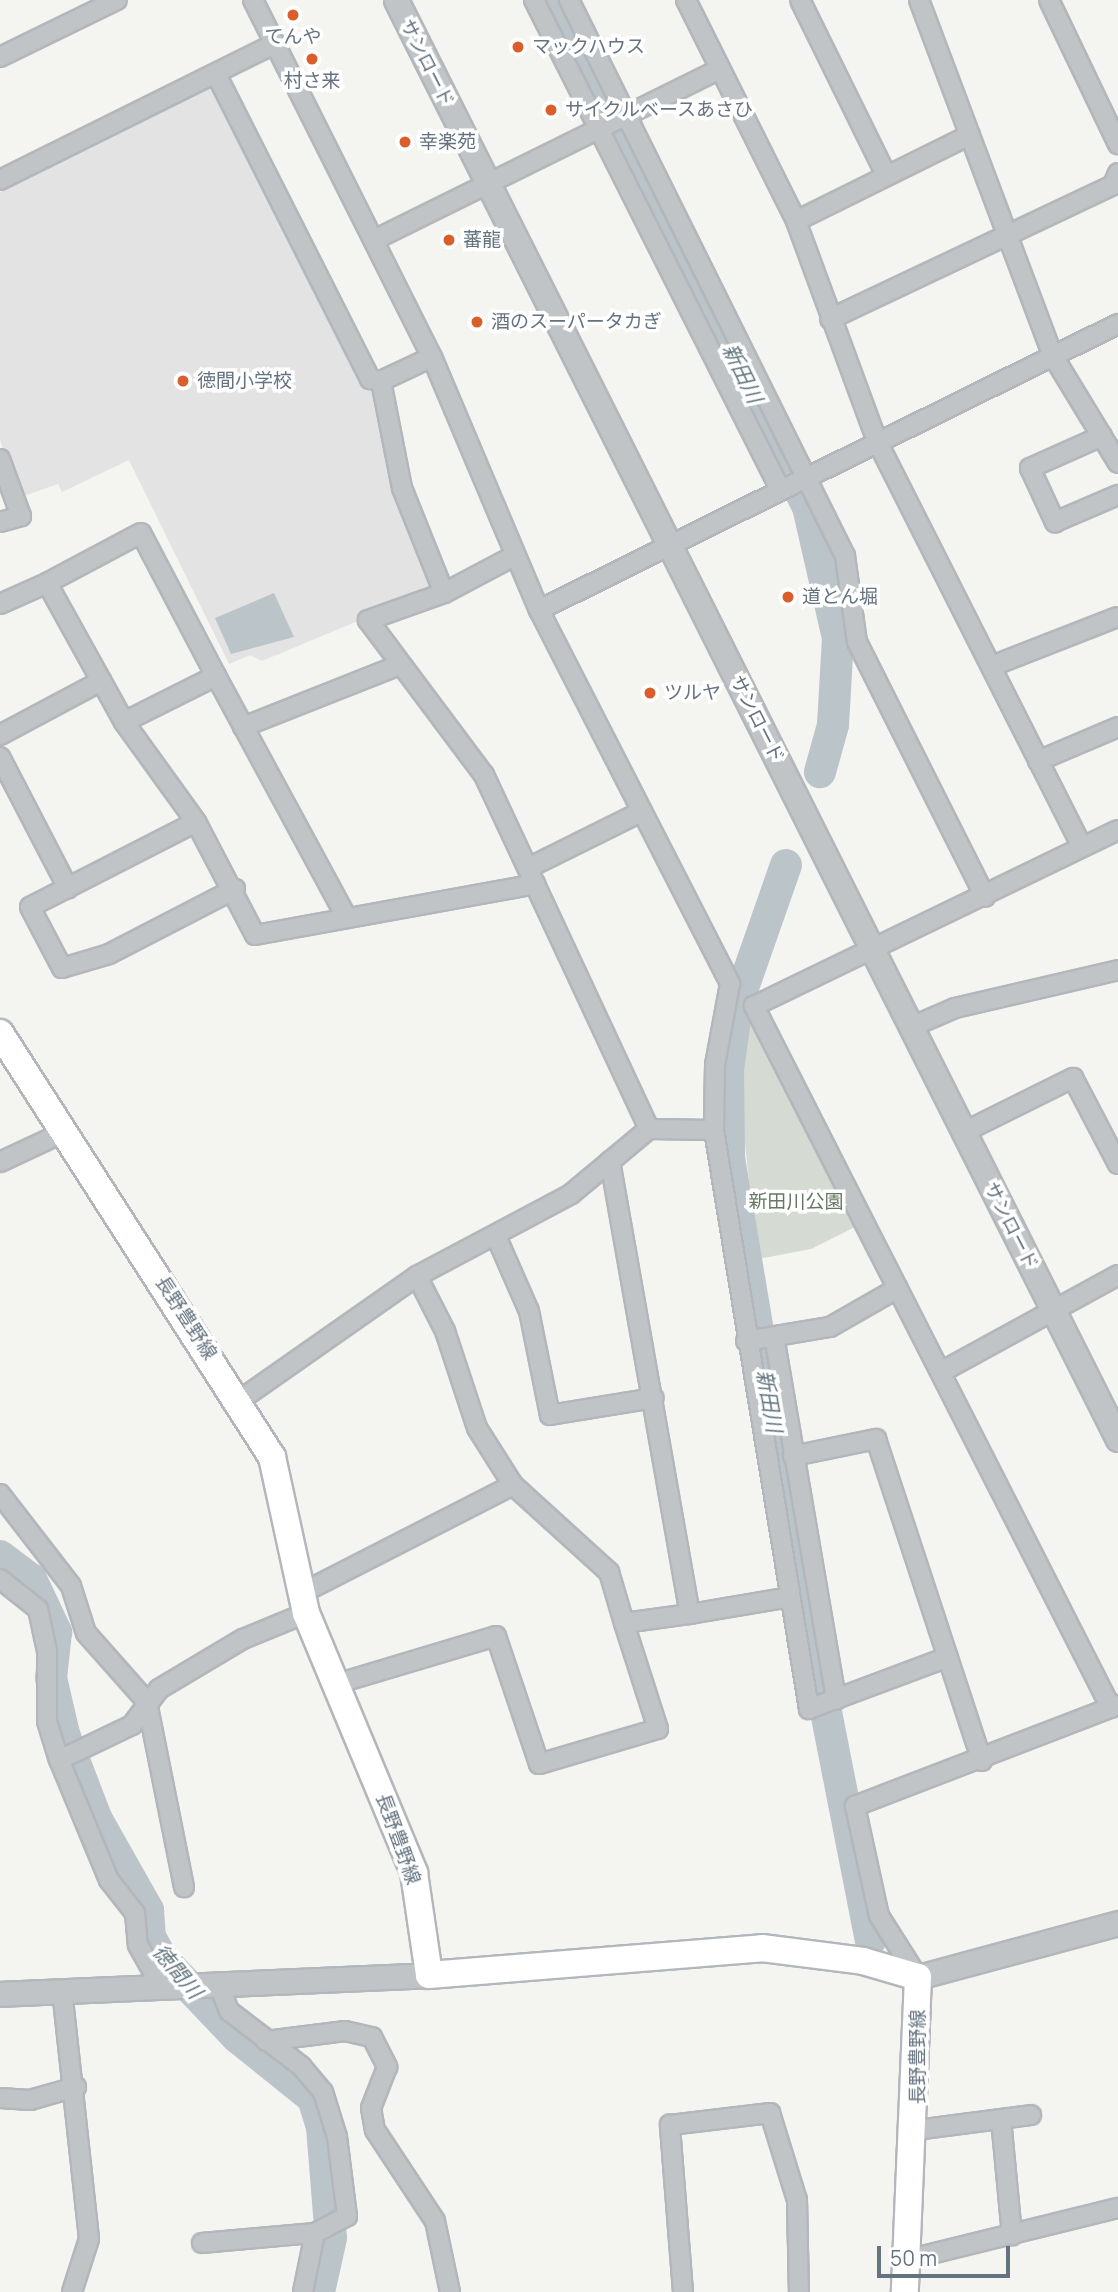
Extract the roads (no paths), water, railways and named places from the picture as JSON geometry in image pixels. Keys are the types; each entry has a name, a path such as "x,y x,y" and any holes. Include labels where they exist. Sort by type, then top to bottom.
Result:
{"main road":[{"name":"長野豊野線","path":"0,1033 240,1400 272,1457 304,1603 414,1873 429,1975"},
{"path":"429,1975 762,1948 863,1961 918,1977"},
{"name":"長野豊野線","path":"905,2292 916,2130 918,1977"}],"street":[{"path":"0,57 117,0"},
{"path":"253,0 432,357 539,610 730,984 715,1065 714,1130 760,1339 793,1456 836,1700"},
{"name":"サンロード","path":"396,0 1118,1439"},
{"path":"534,0 611,121 793,482 845,556 857,642 985,897"},
{"path":"569,0 611,121 793,482"},
{"path":"686,0 796,221 877,441 1081,844"},
{"path":"800,0 886,175"},
{"path":"919,0 1053,356 1118,463"},
{"path":"1049,0 1118,144"},
{"path":"0,180 274,44"},
{"path":"374,240 720,69"},
{"path":"216,74 370,379 382,381 432,357"},
{"path":"796,221 970,135"},
{"path":"830,319 1116,185"},
{"path":"539,610 669,543 1118,324"},
{"path":"382,381 402,488 444,593"},
{"path":"1102,436 1030,468 1055,522 1118,495"},
{"path":"0,459 21,516 0,522"},
{"path":"0,604 47,583 141,533 346,916"},
{"path":"514,556 444,593 368,620 397,666 456,731 533,875 649,1129"},
{"path":"47,583 124,722 196,822 234,889 255,934 533,875 641,812"},
{"path":"992,666 1118,617"},
{"path":"243,727 397,666"},
{"path":"124,722 216,676"},
{"path":"0,735 101,681"},
{"path":"1038,761 1118,727"},
{"path":"0,757 68,888"},
{"path":"196,822 30,907 62,968 109,954 234,889"},
{"path":"1118,830 1081,844 985,897 754,1006 1115,1706 982,1761 855,1806 879,1916 918,1977 1118,1923"},
{"path":"911,1027 955,1007 1118,970"},
{"path":"964,1132 1073,1078 1112,1138 1118,1164"},
{"path":"240,1400 417,1276 571,1194 649,1129 714,1130"},
{"path":"0,1162 64,1132"},
{"path":"610,1161 654,1398 690,1614"},
{"path":"496,1236 529,1311 550,1415 654,1398"},
{"path":"942,1372 1118,1275"},
{"path":"336,1685 496,1636 539,1763 658,1729 609,1572 513,1485 477,1428 445,1331 417,1276"},
{"path":"760,1339 830,1327 898,1288"},
{"path":"760,1339 790,1597 809,1709 948,1657"},
{"path":"793,1456 876,1439 982,1761"},
{"path":"68,1755 132,1725 147,1702 243,1639 513,1485"},
{"path":"0,1494 71,1586 86,1633 147,1702 184,1886"},
{"path":"0,1579 38,1609 47,1651 47,1721 68,1755 109,1880 135,1913 138,1945 169,1986"},
{"path":"624,1623 790,1597"},
{"path":"0,1994 429,1975"},
{"path":"202,2243 318,2232 347,2216 337,2137 323,2092 229,2011 213,1986"},
{"path":"62,1990 76,2087 89,2239 72,2292"},
{"path":"266,2042 345,2031 372,2037 387,2067 371,2108 375,2130 435,2221 450,2292"},
{"path":"0,2098 30,2100 76,2087"},
{"path":"683,2292 670,2125 770,2113 797,2200 799,2292"},
{"path":"916,2130 1031,2115"},
{"path":"1002,2119 1012,2235"},
{"path":"906,2260 1118,2208"},
{"path":"303,2292 318,2232"}],"waterway":[{"name":"新田川","path":"551,0 808,507 838,638 833,725 820,772"},
{"name":"新田川","path":"786,865 737,1005 728,1070 729,1158 797,1564 871,1940"},
{"name":"徳間川","path":"0,1556 31,1579 56,1632 51,1678 64,1734 96,1818 148,1910 150,1937 161,1957 237,2037 313,2098 322,2127 331,2238 319,2292"}],"place":[{"name":"てんや","path":"293,15"},
{"name":"マックハウス","path":"518,47"},
{"name":"村さ来","path":"312,59"},
{"name":"サイクルベースあさひ","path":"551,110"},
{"name":"幸楽苑","path":"405,142"},
{"name":"蕃龍","path":"449,240"},
{"name":"酒のスーパータカぎ","path":"477,322"},
{"name":"徳間小学校","path":"183,381"},
{"name":"道とん堀","path":"788,597"},
{"name":"ツルヤ","path":"650,693"}],"park label":[{"name":"新田川公園","path":"796,1202"}]}
